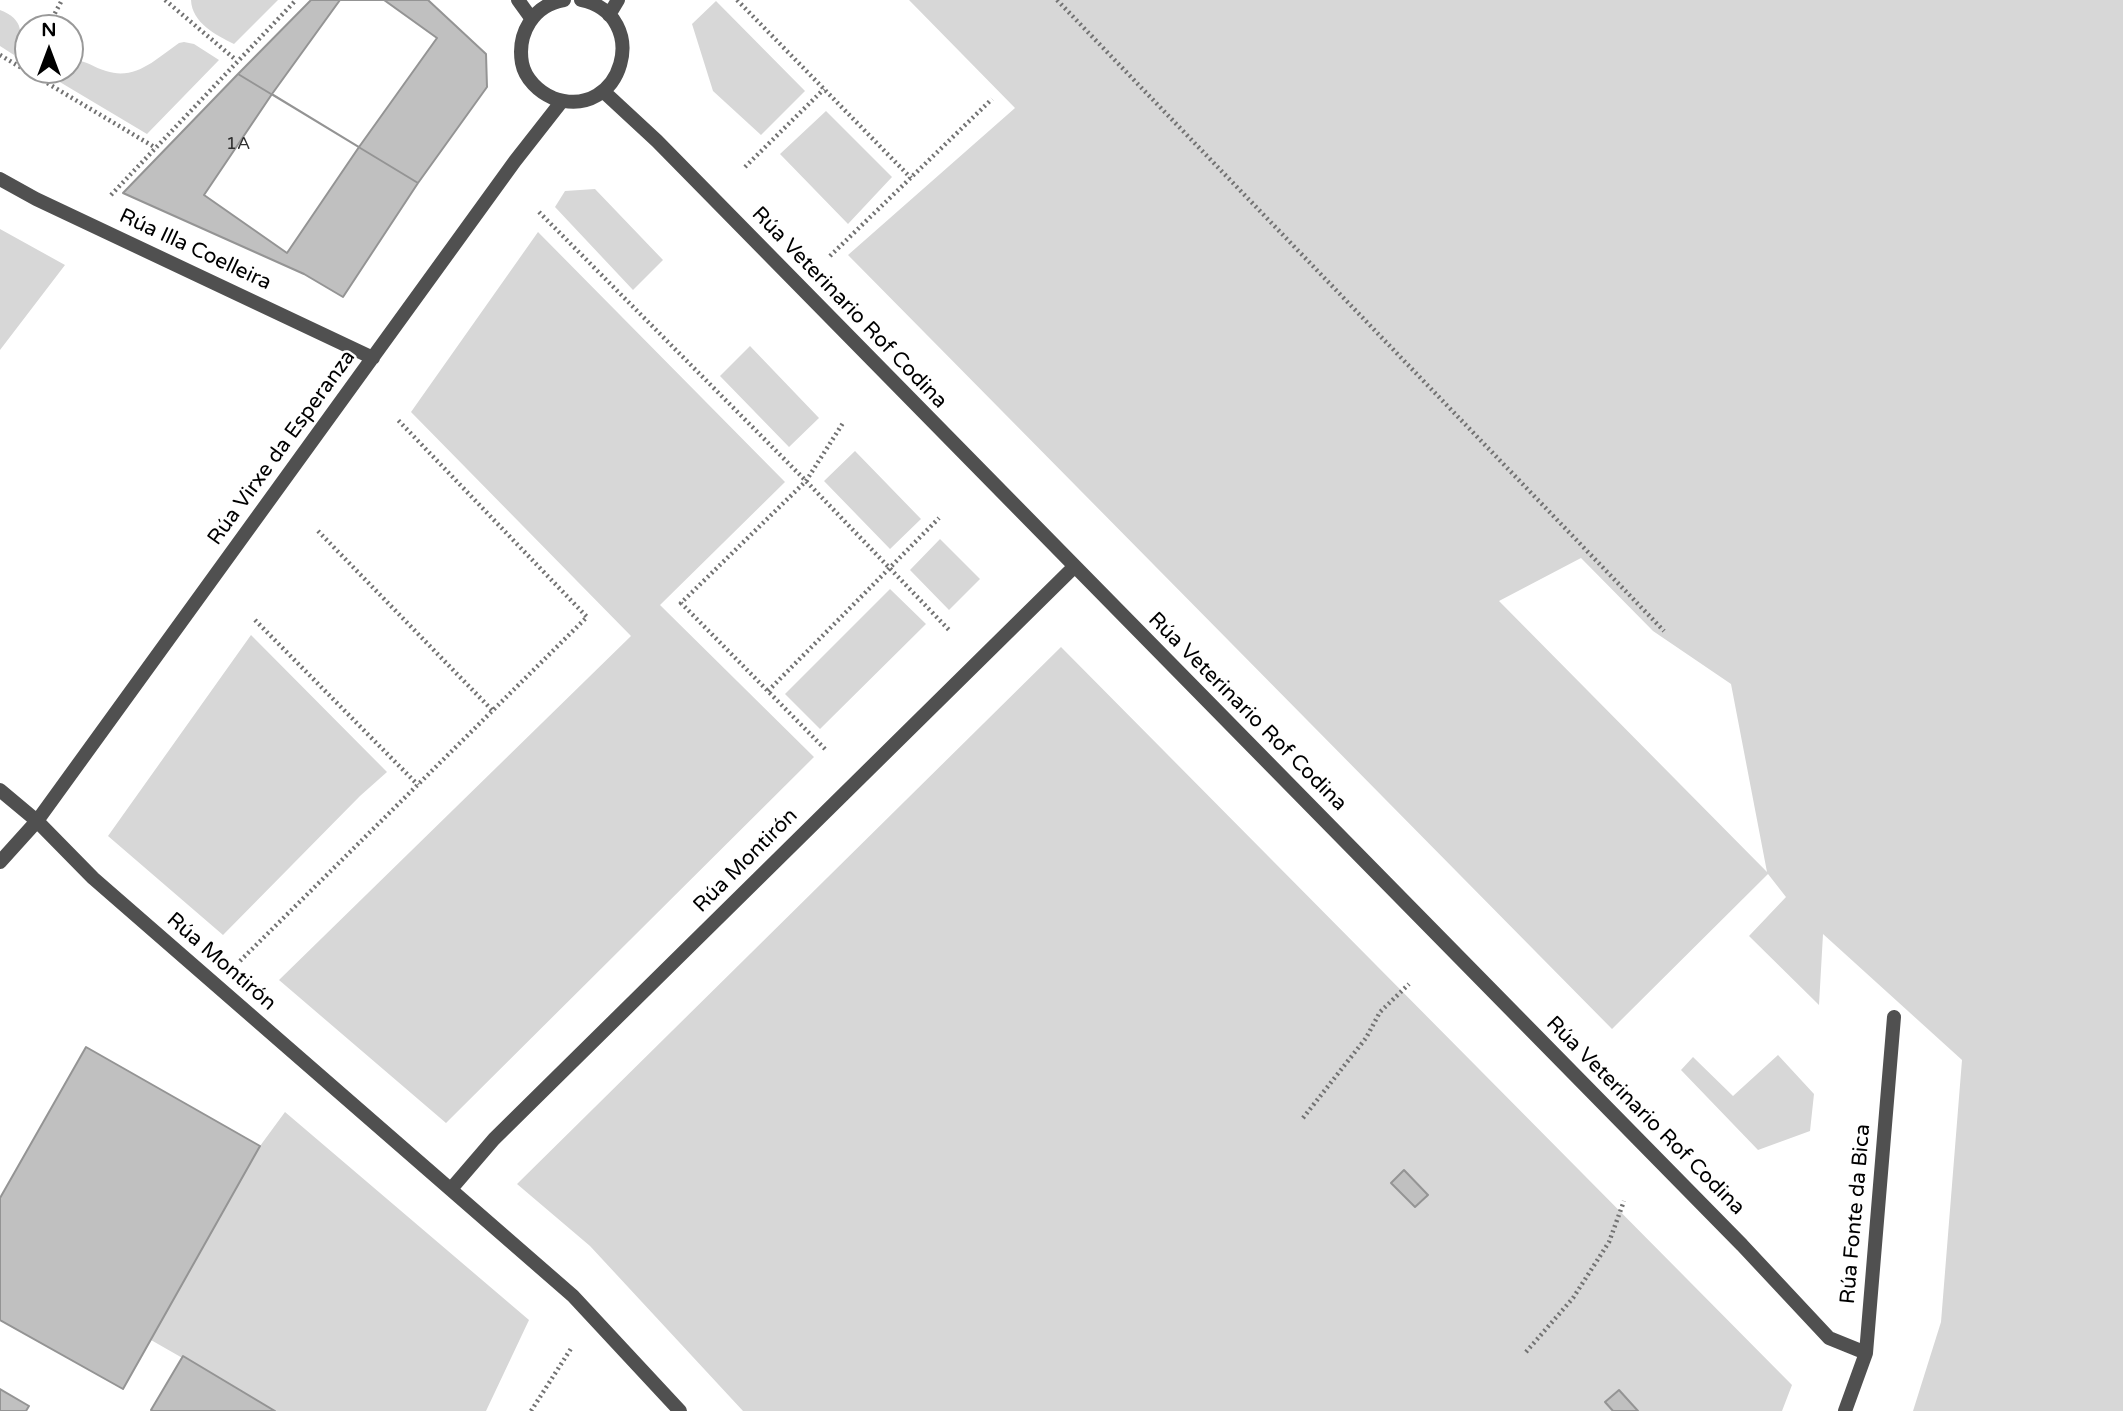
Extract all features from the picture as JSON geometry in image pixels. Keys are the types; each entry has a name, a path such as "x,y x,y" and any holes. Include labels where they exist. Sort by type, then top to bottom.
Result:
{"street":[{"path":"518,0 531,18"},
{"path":"564,0 544,7 531,18 523,34 520,51 523,68 532,83 545,95 562,101 577,102 591,98 613,81 623,54 617,26 609,15 600,7 581,0"},
{"path":"609,15 618,0"},
{"name":"Rúa Veterinario Rof Codina","path":"603,91 657,141 1732,1235 1829,1338 1866,1353"},
{"name":"Rúa Virxe da Esperanza","path":"0,862 37,821 515,161 562,101"},
{"name":"Rúa Illa Coelleira","path":"0,179 36,199 373,358"},
{"name":"Rúa Montirón","path":"451,1189 504,1129 1074,567"},
{"name":"Rúa Montirón","path":"0,790 37,821 93,878 573,1296 680,1411"},
{"name":"Rúa Fonte da Bica","path":"1845,1411 1866,1353 1894,1017"}],"path":[{"path":"164,0 236,60"},
{"path":"111,195 236,60 296,0"},
{"path":"737,0 911,178"},
{"path":"1057,0 1664,631"},
{"path":"50,84 156,148"},
{"path":"745,167 824,89"},
{"path":"830,256 992,99"},
{"path":"539,212 806,481 950,631"},
{"path":"240,961 587,617 397,419"},
{"path":"825,749 681,603 806,481 843,423"},
{"path":"768,691 939,518"},
{"path":"318,531 493,711"},
{"path":"255,621 418,785"},
{"path":"1303,1118 1366,1038 1380,1012 1409,985"},
{"path":"1526,1352 1573,1298 1609,1242 1624,1201"},
{"path":"531,1411 572,1347"}],"shaded area":[{"path":"191,0 278,0 234,44 200,22 192,8"},
{"path":"909,0 2123,0 2123,1411 1913,1411 1941,1322 1962,1060 1823,934 1819,1005 1749,936 1786,897 1768,874 1612,1029 848,255 1015,108","holes":["1581,558 1653,631 1731,684 1767,872 1499,601"]},
{"path":"716,1 805,91 761,135 713,91 692,24"},
{"path":"0,10 14,18 14,55 0,46"},
{"path":"179,43 194,44 219,60 147,134 63,84 84,84 84,62 106,71 127,73 146,66"},
{"path":"826,111 892,177 848,224 780,154"},
{"path":"595,189 663,260 633,290 555,207 565,191"},
{"path":"0,229 65,265 0,350"},
{"path":"538,232 785,482 660,605 814,757 446,1123 279,980 631,636 411,412"},
{"path":"750,346 819,418 789,447 720,376"},
{"path":"855,451 921,519 890,549 824,481"},
{"path":"940,539 980,579 949,610 910,570"},
{"path":"890,589 926,624 820,729 785,694"},
{"path":"251,635 387,772 223,935 108,836"},
{"path":"1061,647 1792,1385 1782,1411 1638,1411 1619,1390 1605,1402 1613,1411 743,1411 590,1246 517,1184","holes":["1404,1170 1428,1194 1415,1207 1391,1183"]},
{"path":"1778,1055 1814,1094 1810,1131 1758,1150 1681,1070 1693,1057 1733,1096"},
{"path":"285,1112 529,1320 486,1411 275,1411 151,1340 260,1146"}],"building":[{"path":"311,0 428,0 486,54 487,87 418,183 238,74"},
{"path":"340,0 384,0 437,38 359,147 272,94"},
{"path":"238,74 418,183 343,297 304,274 123,193"},
{"path":"272,94 359,147 287,253 204,195"},
{"path":"86,1047 260,1146 123,1389 0,1320 0,1198"},
{"path":"1404,1170 1428,1195 1415,1207 1391,1183"},
{"path":"183,1356 275,1411 151,1410"},
{"path":"0,1389 29,1406 26,1411 0,1411"},
{"path":"1619,1390 1638,1411 1613,1411 1605,1402"}]}
